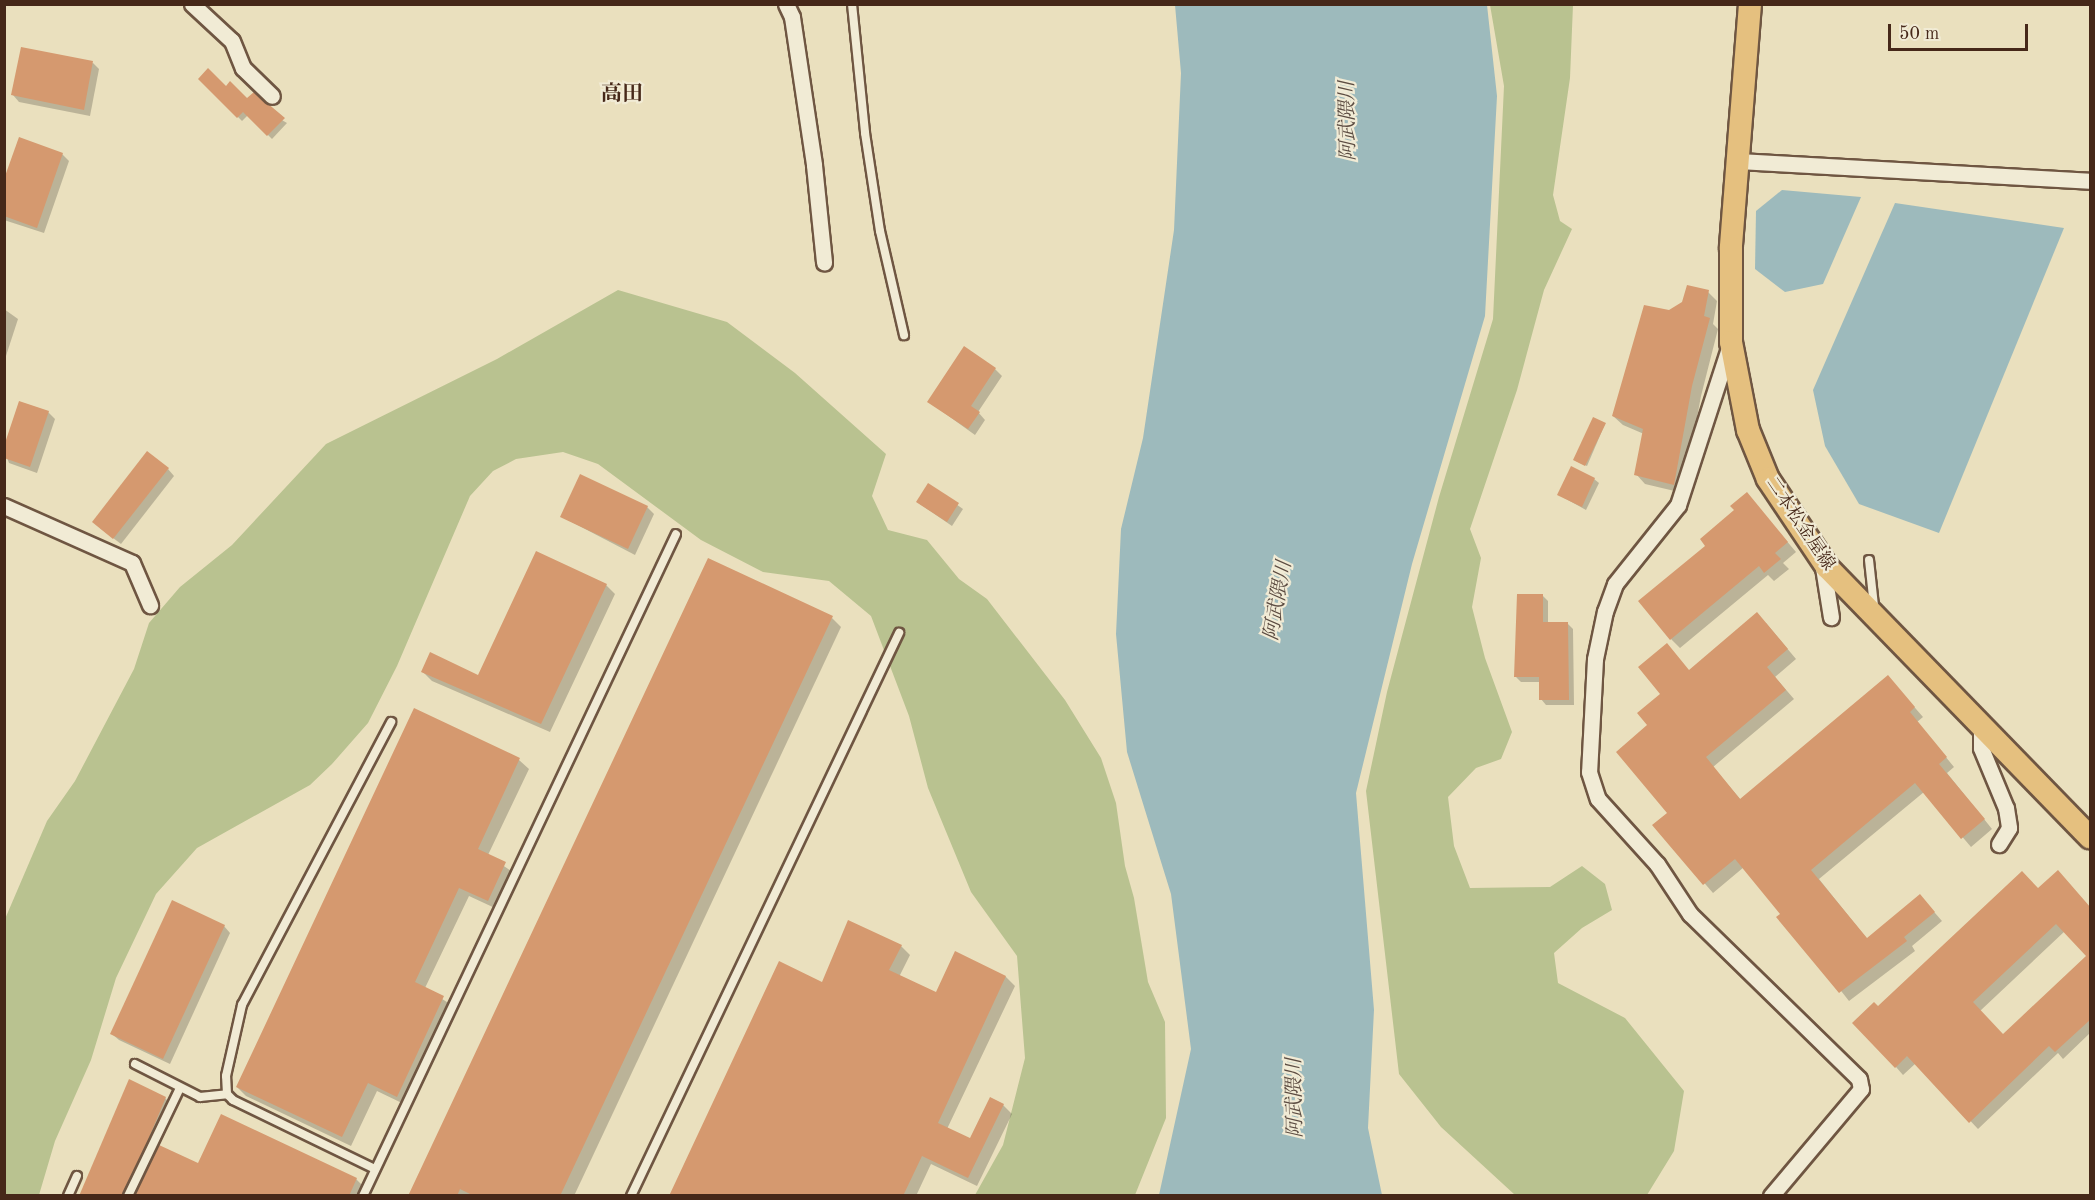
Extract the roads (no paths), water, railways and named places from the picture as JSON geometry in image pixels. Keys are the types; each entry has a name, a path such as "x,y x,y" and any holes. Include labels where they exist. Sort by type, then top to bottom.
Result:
{"main road":[{"name":"二本松金屋線","path":"1750,4 1737,162 1731,342 1748,430 1768,479 1821,559 1876,619 2091,837"}],"street":[{"path":"192,4 232,41 243,68 272,96"},
{"path":"786,4 792,17 814,165 824,262"},
{"path":"1737,162 2091,181"},
{"path":"1731,342 1678,505 1615,584 1605,611 1595,659 1589,772 1598,799 1657,864 1690,914 1859,1079 1861,1089 1771,1196"},
{"path":"4,506 132,563 150,605"},
{"path":"1821,559 1831,617"},
{"path":"1981,727 1981,748 2006,808 2009,828 1999,844"}],"lane":[{"path":"852,4 876,210 904,335"},
{"path":"363,1196 676,534"},
{"path":"1869,560 1876,619"},
{"path":"631,1196 899,633"},
{"path":"227,1094 226,1076 242,1005 391,722"},
{"path":"135,1064 200,1097 227,1094 375,1169"},
{"path":"128,1196 180,1088"},
{"path":"68,1196 76,1176"}],"water":[{"name":"阿武隈川","path":"1175,5 1487,5 1497,96 1485,316 1412,564 1356,793 1374,1010 1368,1128 1382,1195 1159,1195 1191,1049 1171,894 1127,752 1116,634 1121,529 1143,438 1174,230 1181,73"},
{"path":"1782,190 1861,197 1823,284 1785,292 1755,269 1756,211"},
{"path":"1895,203 2064,228 1939,533 1859,504 1825,446 1813,390"}],"district":[{"name":"高田","path":"622,95"}]}
